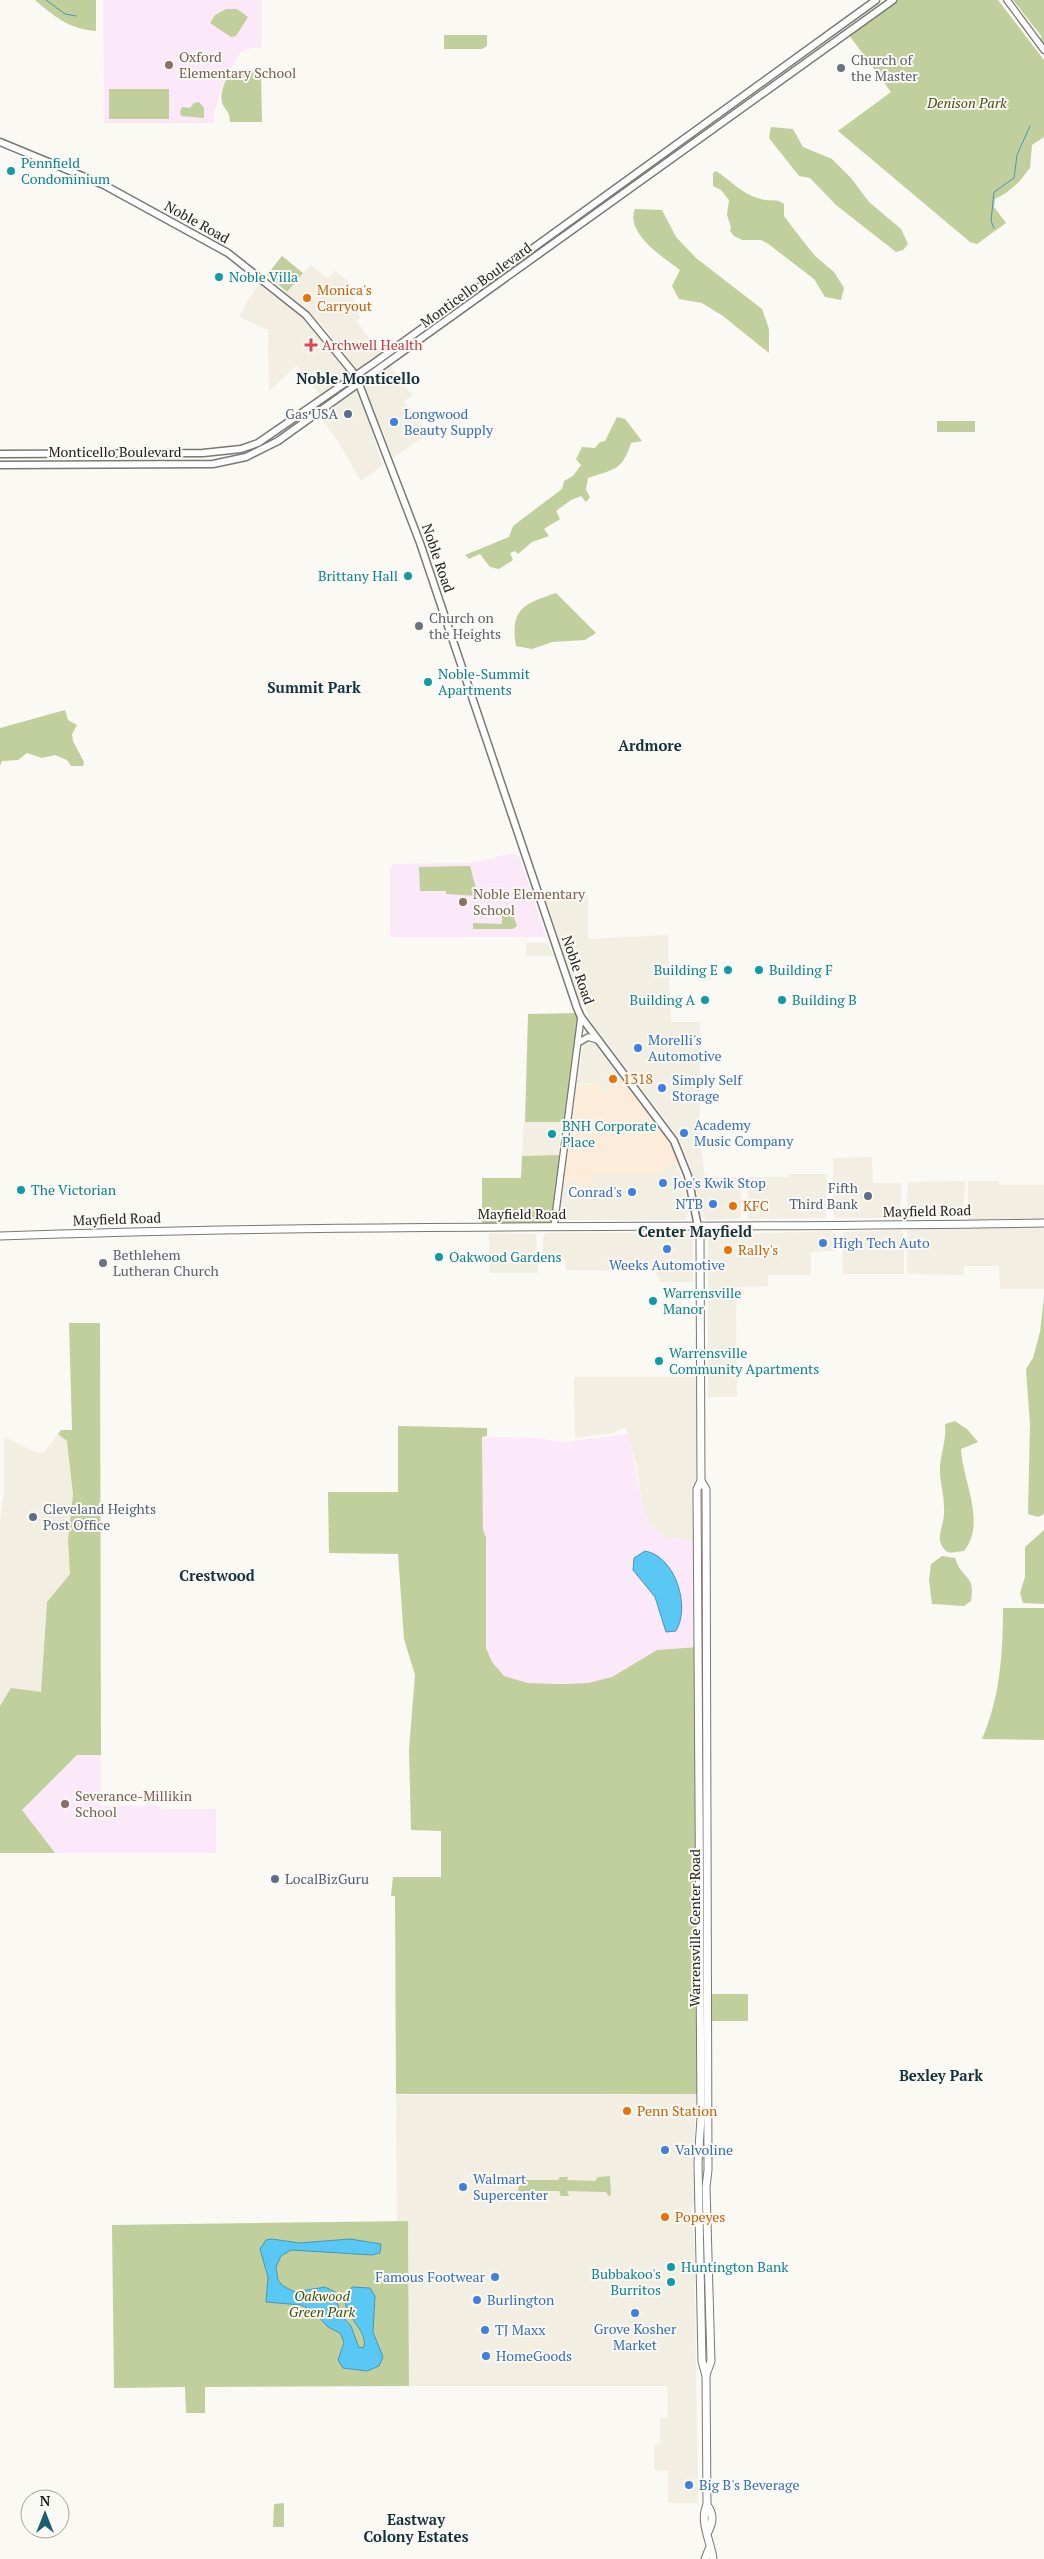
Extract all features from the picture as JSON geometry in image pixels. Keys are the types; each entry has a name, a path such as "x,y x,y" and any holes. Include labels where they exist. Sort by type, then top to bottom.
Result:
{"main road":[{"name":"Monticello Boulevard","path":"0,454 203,453 241,449 264,440 377,361 876,0"},
{"name":"Monticello Boulevard","path":"0,465 223,463 246,457 267,448 382,368 893,0"},
{"name":"Noble Road","path":"0,142 104,185 228,253 306,315 328,339 355,376 420,543 581,1016"},
{"name":"Warrensville Center Road","path":"581,1016 674,1142 688,1176 698,1227 700,1260 701,1481 706,1489 708,2144 706,2187 710,2361 706,2378 707,2505 704,2518 708,2532 709,2549 713,2559"},
{"name":"Mayfield Road","path":"0,1236 137,1230 1044,1223"},
{"name":"Warrensville Center Road","path":"705,2559 709,2549"}],"street":[{"path":"1007,0 1044,50"},
{"path":"377,361 382,368"},
{"path":"328,395 333,402"},
{"name":"Noble Road","path":"554,1226 581,1016"},
{"path":"578,1043 588,1037 598,1040"}],"shaded area":[{"name":"Oxford Elementary School","path":"103,0 262,0 262,47 247,49 240,53 224,82 214,112 214,123 104,123"},
{"path":"310,265 328,278 335,271 347,280 360,318 356,321 413,396 404,401 428,434 393,458 380,424 370,428 383,465 361,481 335,437 319,416 329,408 297,365 269,391 268,330 240,317 248,300 258,286 262,286 279,301","holes":["320,322 345,353 336,359 312,329"]},
{"name":"Noble Elementary School","path":"513,853 520,858 546,937 393,937 390,935 390,870 393,864 471,863"},
{"path":"550,896 588,896 588,939 668,935 671,1022 700,1022 700,1139 705,1177 741,1177 741,1217 739,1219 707,1220 702,1217 692,1171 679,1138 592,1023 582,1001 575,1001 554,939 559,938 546,900"},
{"path":"526,943 548,943 554,956 526,956"},
{"path":"586,1040 593,1042 622,1080 602,1096 599,1085 577,1084 583,1043"},
{"path":"627,1077 682,1159 656,1173 592,1173 591,1187 580,1187 580,1181 559,1181 572,1085 599,1085 602,1095"},
{"path":"524,1122 562,1122 558,1156 522,1156"},
{"path":"872,1157 873,1183 902,1183 900,1215 895,1218 835,1218 833,1213 833,1158"},
{"path":"677,1161 689,1212 685,1220 565,1220 559,1216 563,1181 580,1181 591,1187 591,1173 656,1173"},
{"path":"788,1174 827,1174 826,1218 748,1219 747,1177 788,1177"},
{"path":"965,1181 963,1216 913,1217 908,1215 907,1182"},
{"path":"968,1181 999,1181 999,1185 1044,1185 1044,1289 1000,1289 999,1266 964,1266 964,1275 907,1274 907,1224 968,1223"},
{"path":"900,1230 904,1235 904,1274 842,1274 844,1232"},
{"path":"831,1231 836,1234 836,1251 811,1252 811,1275 768,1275 768,1286 736,1287 737,1397 708,1397 708,1235"},
{"path":"489,1233 536,1234 538,1273 489,1273"},
{"path":"546,1233 689,1233 693,1238 693,1282 660,1282 655,1271 566,1270 565,1260 543,1260 543,1237"},
{"path":"574,1377 701,1377 698,1542 665,1537 650,1525 642,1504 637,1467 626,1427 613,1433 575,1438"},
{"path":"58,1434 67,1441 73,1495 68,1540 70,1574 47,1602 38,1737 0,1732 0,1521 4,1492 4,1437 38,1453 44,1452"},
{"path":"629,1434 642,1504 650,1525 665,1537 694,1541 694,1647 657,1650 612,1677 588,1683 528,1683 504,1676 492,1662 486,1648 486,1538 483,1530 482,1437 538,1438 563,1442"},
{"name":"Severance-Millikin School","path":"77,1755 101,1755 101,1806 146,1806 148,1802 163,1809 216,1809 216,1853 55,1853 22,1810"},
{"path":"696,2094 693,2169 696,2199 691,2209 691,2224 694,2233 698,2503 668,2503 668,2471 654,2470 654,2445 660,2444 660,2418 668,2418 667,2386 409,2386 408,2221 397,2221 396,2095"}],"green space":[{"path":"35,0 96,0 96,31 70,25 49,12"},
{"name":"Denison Park","path":"898,0 998,0 1044,60 1044,137 1032,145 1030,168 1019,182 995,199 994,207 1006,223 977,244 970,242 838,131 891,92 849,35"},
{"path":"1013,0 1044,0 1044,50 1037,41 1042,37"},
{"path":"226,9 237,9 248,17 236,36 231,37 210,23 215,15"},
{"path":"444,35 487,35 487,46 482,49 444,49"},
{"path":"232,70 261,70 262,122 230,122 221,96 225,82"},
{"path":"109,89 169,89 169,119 109,119"},
{"path":"199,102 204,108 204,118 181,116 182,107 190,108 194,103"},
{"path":"771,127 793,129 803,147 832,159 851,178 869,202 901,229 908,244 903,250 896,252 836,205 810,178 799,176 769,138"},
{"path":"716,171 754,197 778,201 784,204 784,216 815,256 834,272 844,288 841,300 825,297 814,279 767,243 761,240 742,240 734,236 730,231 731,227 727,215 729,200 721,190 713,186 713,173"},
{"path":"635,209 662,210 676,237 696,258 762,309 769,329 769,353 723,316 702,303 679,299 672,286 680,270 647,244 640,235 635,227 633,218"},
{"path":"282,256 303,273 287,292 267,275"},
{"path":"617,417 625,419 642,441 631,443 624,459 616,468 588,478 586,490 590,497 586,502 581,496 571,500 556,511 560,519 544,529 549,536 532,542 518,554 515,551 510,553 513,560 499,569 490,567 480,554 469,559 465,555 509,537 513,526 562,489 564,481 573,476 581,465 576,459 582,447 595,448 600,442 605,441"},
{"path":"937,421 975,421 975,432 937,432"},
{"path":"556,593 596,633 585,640 552,642 532,649 516,646 515,624 521,610 535,601"},
{"path":"65,710 68,720 77,725 72,734 73,741 84,762 83,766 71,766 67,760 55,755 42,758 27,753 18,760 2,761 0,766 0,728"},
{"path":"470,866 478,896 446,894 446,891 420,891 419,867"},
{"path":"502,912 512,912 517,926 513,929 473,929 473,923 502,924"},
{"path":"580,1013 567,1122 525,1122 528,1014"},
{"path":"562,1155 554,1226 482,1226 482,1178 521,1178 522,1156"},
{"path":"1044,1297 1044,1514 1038,1517 1028,1514 1030,1425 1026,1369 1033,1358 1040,1332"},
{"path":"69,1323 100,1323 101,1755 77,1755 22,1810 55,1853 0,1853 0,1706 11,1688 41,1692 47,1602 70,1574 68,1540 73,1495 67,1441 58,1434 61,1430 72,1430"},
{"path":"955,1421 968,1430 978,1442 961,1449 962,1461 972,1501 973,1527 971,1540 964,1551 951,1553 945,1550 940,1541 944,1508 940,1467 945,1424"},
{"path":"398,1426 487,1428 487,1436 482,1437 483,1530 486,1538 486,1648 492,1662 504,1676 528,1683 588,1683 612,1677 657,1650 698,1647 700,2094 396,2094 395,1896 391,1896 393,1877 441,1877 441,1831 411,1830 409,1749 415,1675 404,1639 398,1554 329,1553 328,1492 398,1492"},
{"path":"1044,1530 1044,1604 1023,1603 1020,1593 1025,1577 1025,1547"},
{"path":"942,1556 955,1558 961,1570 970,1581 972,1586 971,1601 964,1606 932,1604 929,1580 931,1564"},
{"path":"1003,1608 1044,1608 1044,1740 982,1739 997,1691"},
{"path":"710,1994 748,1994 748,2021 710,2021"},
{"path":"520,2176 523,2177 522,2180 558,2180 560,2177 568,2177 567,2180 595,2181 598,2177 610,2176 611,2195 609,2196 606,2192 567,2191 569,2196 561,2196 559,2191 523,2191 522,2196 518,2192"},
{"name":"Oakwood Green Park","path":"408,2221 409,2386 205,2387 205,2413 186,2413 185,2387 114,2388 112,2225"},
{"path":"284,2503 284,2527 273,2527 274,2504"}],"water":[{"path":"645,1551 656,1555 665,1562 677,1583 682,1609 676,1631 666,1632 655,1597 633,1570 634,1558"},
{"path":"272,2239 299,2243 350,2239 381,2244 380,2253 372,2255 291,2250 281,2256 276,2267 278,2280 283,2286 295,2292 325,2287 335,2292 340,2314 351,2326 359,2348 364,2347 364,2341 345,2303 345,2295 352,2287 370,2288 375,2296 373,2332 383,2357 379,2366 367,2371 343,2368 338,2360 344,2342 340,2333 328,2327 313,2311 301,2305 266,2302 268,2277 260,2249 266,2240"}],"waterway":[{"path":"46,0 65,14 76,16"},
{"path":"994,228 991,221 994,192 1014,178 1017,155 1030,126"}],"place":[{"name":"Oxford Elementary School","path":"169,65"},
{"name":"Church of the Master","path":"841,68"},
{"name":"Pennfield Condominium","path":"11,171"},
{"name":"Noble Villa","path":"219,277"},
{"name":"Monica's Carryout","path":"307,298"},
{"name":"Archwell Health","path":"311,345"},
{"name":"Gas USA","path":"348,414"},
{"name":"Longwood Beauty Supply","path":"394,422"},
{"name":"Brittany Hall","path":"408,576"},
{"name":"Church on the Heights","path":"419,626"},
{"name":"Noble-Summit Apartments","path":"428,682"},
{"name":"Noble Elementary School","path":"463,902"},
{"name":"Building E","path":"728,970"},
{"name":"Building F","path":"759,970"},
{"name":"Building A","path":"705,1000"},
{"name":"Building B","path":"782,1000"},
{"name":"Morelli's Automotive","path":"638,1048"},
{"name":"1318","path":"613,1079"},
{"name":"Simply Self Storage","path":"662,1088"},
{"name":"Academy Music Company","path":"684,1133"},
{"name":"BNH Corporate Place","path":"552,1134"},
{"name":"Joe's Kwik Stop","path":"663,1183"},
{"name":"The Victorian","path":"21,1190"},
{"name":"Conrad's","path":"632,1192"},
{"name":"Fifth Third Bank","path":"868,1196"},
{"name":"NTB","path":"713,1204"},
{"name":"KFC","path":"733,1206"},
{"name":"High Tech Auto","path":"823,1243"},
{"name":"Weeks Automotive","path":"667,1249"},
{"name":"Rally's","path":"728,1250"},
{"name":"Oakwood Gardens","path":"439,1257"},
{"name":"Bethlehem Lutheran Church","path":"103,1263"},
{"name":"Warrensville Manor","path":"653,1301"},
{"name":"Warrensville Community Apartments","path":"659,1361"},
{"name":"Cleveland Heights Post Office","path":"33,1517"},
{"name":"Severance-Millikin School","path":"65,1804"},
{"name":"LocalBizGuru","path":"275,1879"},
{"name":"Penn Station","path":"627,2111"},
{"name":"Valvoline","path":"665,2150"},
{"name":"Walmart Supercenter","path":"463,2187"},
{"name":"Popeyes","path":"665,2217"},
{"name":"Huntington Bank","path":"671,2267"},
{"name":"Famous Footwear","path":"495,2277"},
{"name":"Bubbakoo's Burritos","path":"671,2282"},
{"name":"Burlington","path":"477,2300"},
{"name":"Grove Kosher Market","path":"635,2313"},
{"name":"TJ Maxx","path":"485,2330"},
{"name":"HomeGoods","path":"486,2356"},
{"name":"Big B's Beverage","path":"689,2485"}],"district":[{"name":"Noble Monticello","path":"358,379"},
{"name":"Summit Park","path":"314,688"},
{"name":"Ardmore","path":"650,746"},
{"name":"Center Mayfield","path":"695,1232"},
{"name":"Crestwood","path":"217,1576"},
{"name":"Bexley Park","path":"941,2076"},
{"name":"Eastway Colony Estates","path":"416,2528"}]}
